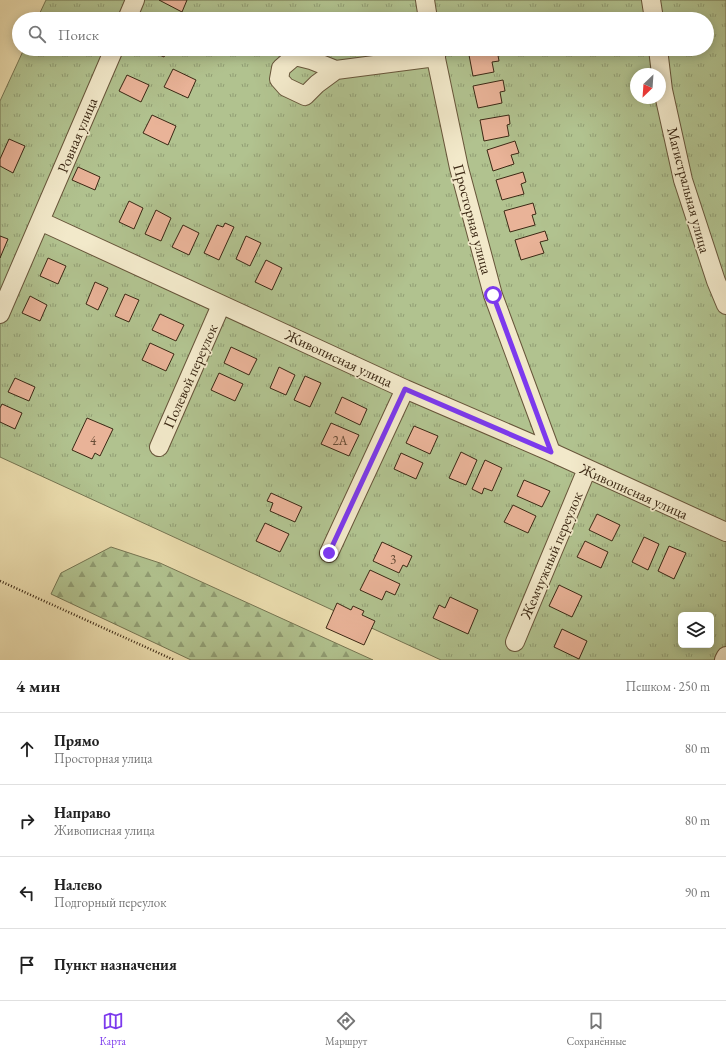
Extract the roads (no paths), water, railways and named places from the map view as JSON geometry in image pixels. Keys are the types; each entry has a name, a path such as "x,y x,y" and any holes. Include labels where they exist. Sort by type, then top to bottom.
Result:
{"street":[{"path":"130,12 135,0"},
{"path":"425,0 427,12"},
{"path":"651,0 653,12"},
{"name":"Ровная улица","path":"0,314 111,56"},
{"path":"336,70 418,56"},
{"name":"Просторная улица","path":"436,56 459,168 493,295 551,452"},
{"name":"Магистральная улица","path":"659,56 663,90 683,180 716,281 726,305"},
{"name":"Живописная улица","path":"40,221 405,389 551,452 726,532"},
{"name":"Полевой переулок","path":"158,448 221,305"},
{"path":"329,553 405,389"},
{"name":"Жемчужный переулок","path":"515,642 587,469"},
{"path":"724,660 726,656"}]}
